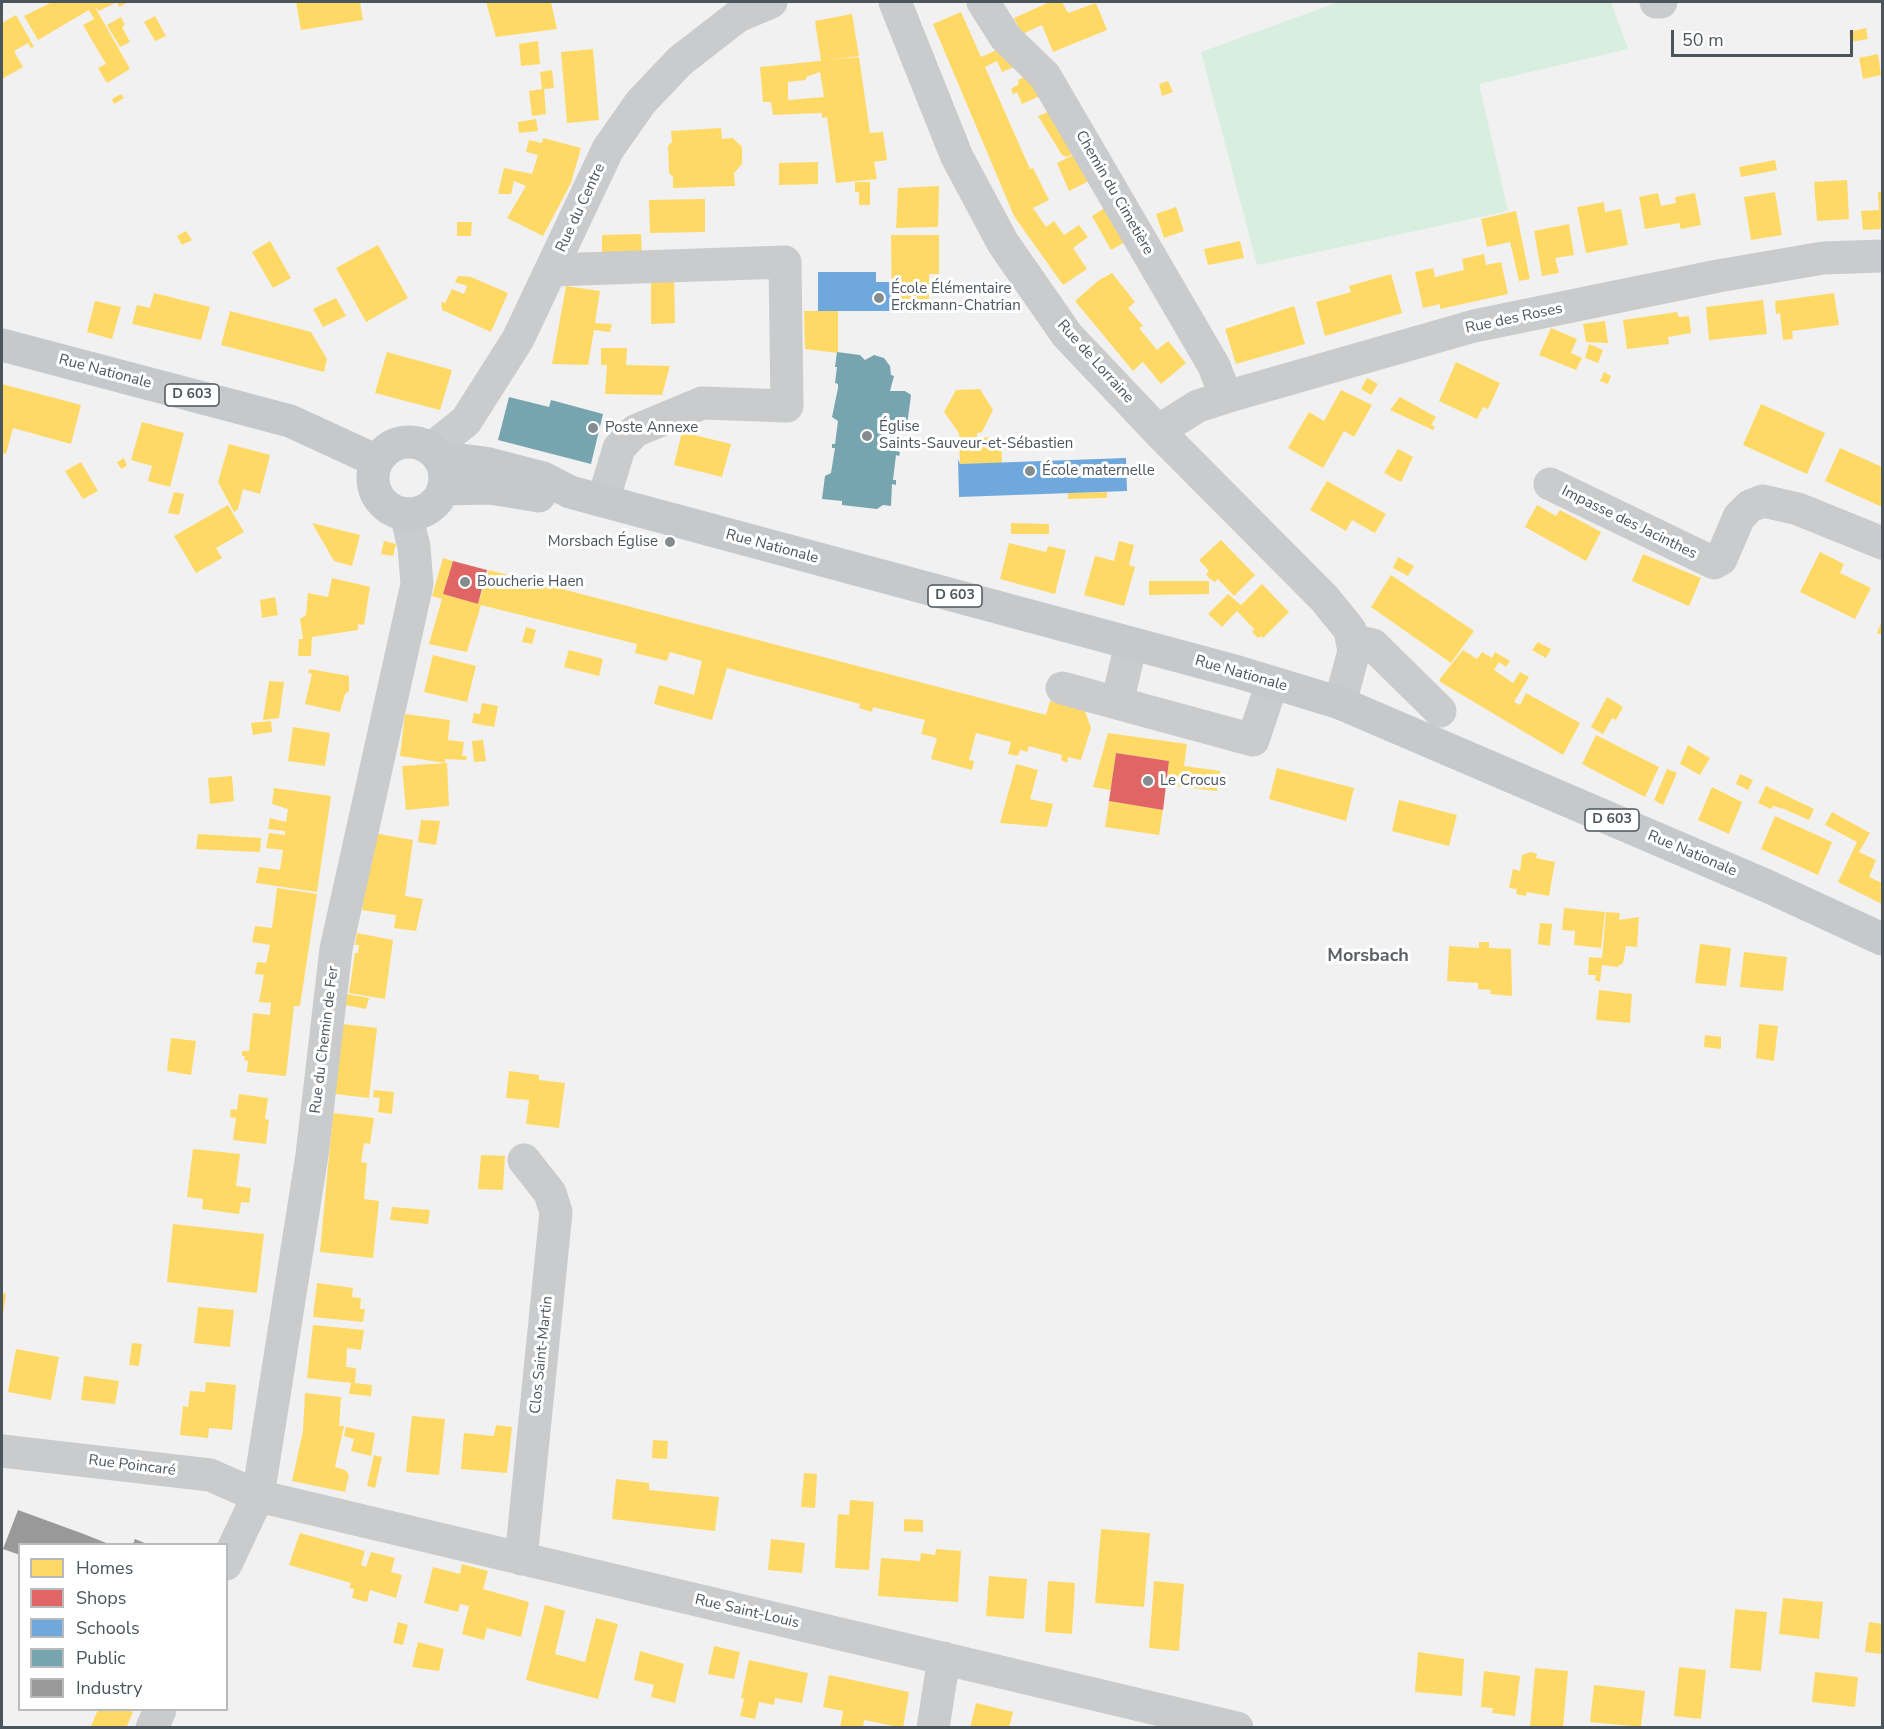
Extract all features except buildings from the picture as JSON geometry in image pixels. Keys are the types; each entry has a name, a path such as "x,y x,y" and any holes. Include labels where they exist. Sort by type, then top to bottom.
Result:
{"main road":[{"name":"Rue Nationale","path":"2,345 290,421 377,461"},
{"path":"411,442 435,453 445,478 443,489 428,508 406,514 385,504 377,495 373,484 377,461 391,446 411,442"},
{"name":"Rue Nationale","path":"435,453 543,478 570,492 1272,682 1340,703 1756,881 1882,939"},
{"name":"Rue Nationale","path":"443,489 490,488 542,496 570,492"}],"street":[{"name":"Rue du Centre","path":"435,453 466,421 518,339 608,149 641,102 680,61 738,16 771,2"},
{"name":"Rue de Lorraine","path":"895,2 957,157 1003,243 1067,335 1158,431 1324,598 1350,630 1352,640"},
{"name":"Chemin du Cimetière","path":"983,2 1006,38 1045,76 1214,366 1226,397"},
{"path":"1656,2 1661,2"},
{"name":"Rue des Roses","path":"1158,431 1198,406 1474,326 1812,260 1882,256"},
{"path":"552,270 785,262 787,406 702,403 635,431 619,448 603,501"},
{"path":"466,421 473,448 485,463"},
{"name":"Impasse des Jacinthes","path":"1550,484 1714,563 1721,559 1739,517 1750,506 1763,501 1798,509 1882,543"},
{"name":"Rue du Chemin de Fer","path":"228,1560 258,1497 312,1155 336,949 417,584 414,547 406,514"},
{"path":"1340,703 1354,651 1352,640 1372,645 1440,711"},
{"path":"1117,703 1131,644"},
{"path":"1062,688 1253,740 1272,682"},
{"name":"Clos Saint-Martin","path":"521,1559 556,1212 550,1193 524,1160"},
{"name":"Rue Poincaré","path":"2,1451 210,1475 258,1497"},
{"name":"Rue Saint-Louis","path":"258,1497 1237,1728"},
{"path":"933,1728 944,1658"},
{"path":"152,1728 160,1711"}],"green space":[{"path":"1339,2 1611,2 1628,49 1479,84 1508,211 1257,265 1201,52"}],"place":[{"name":"École Élémentaire Erckmann-Chatrian","path":"879,298"},
{"name":"Poste Annexe","path":"593,428"},
{"name":"Église Saints-Sauveur-et-Sébastien","path":"867,436"},
{"name":"École maternelle","path":"1030,471"},
{"name":"Morsbach Église","path":"670,542"},
{"name":"Boucherie Haen","path":"465,582"},
{"name":"Le Crocus","path":"1148,781"}],"district":[{"name":"Morsbach","path":"1368,957"}]}
